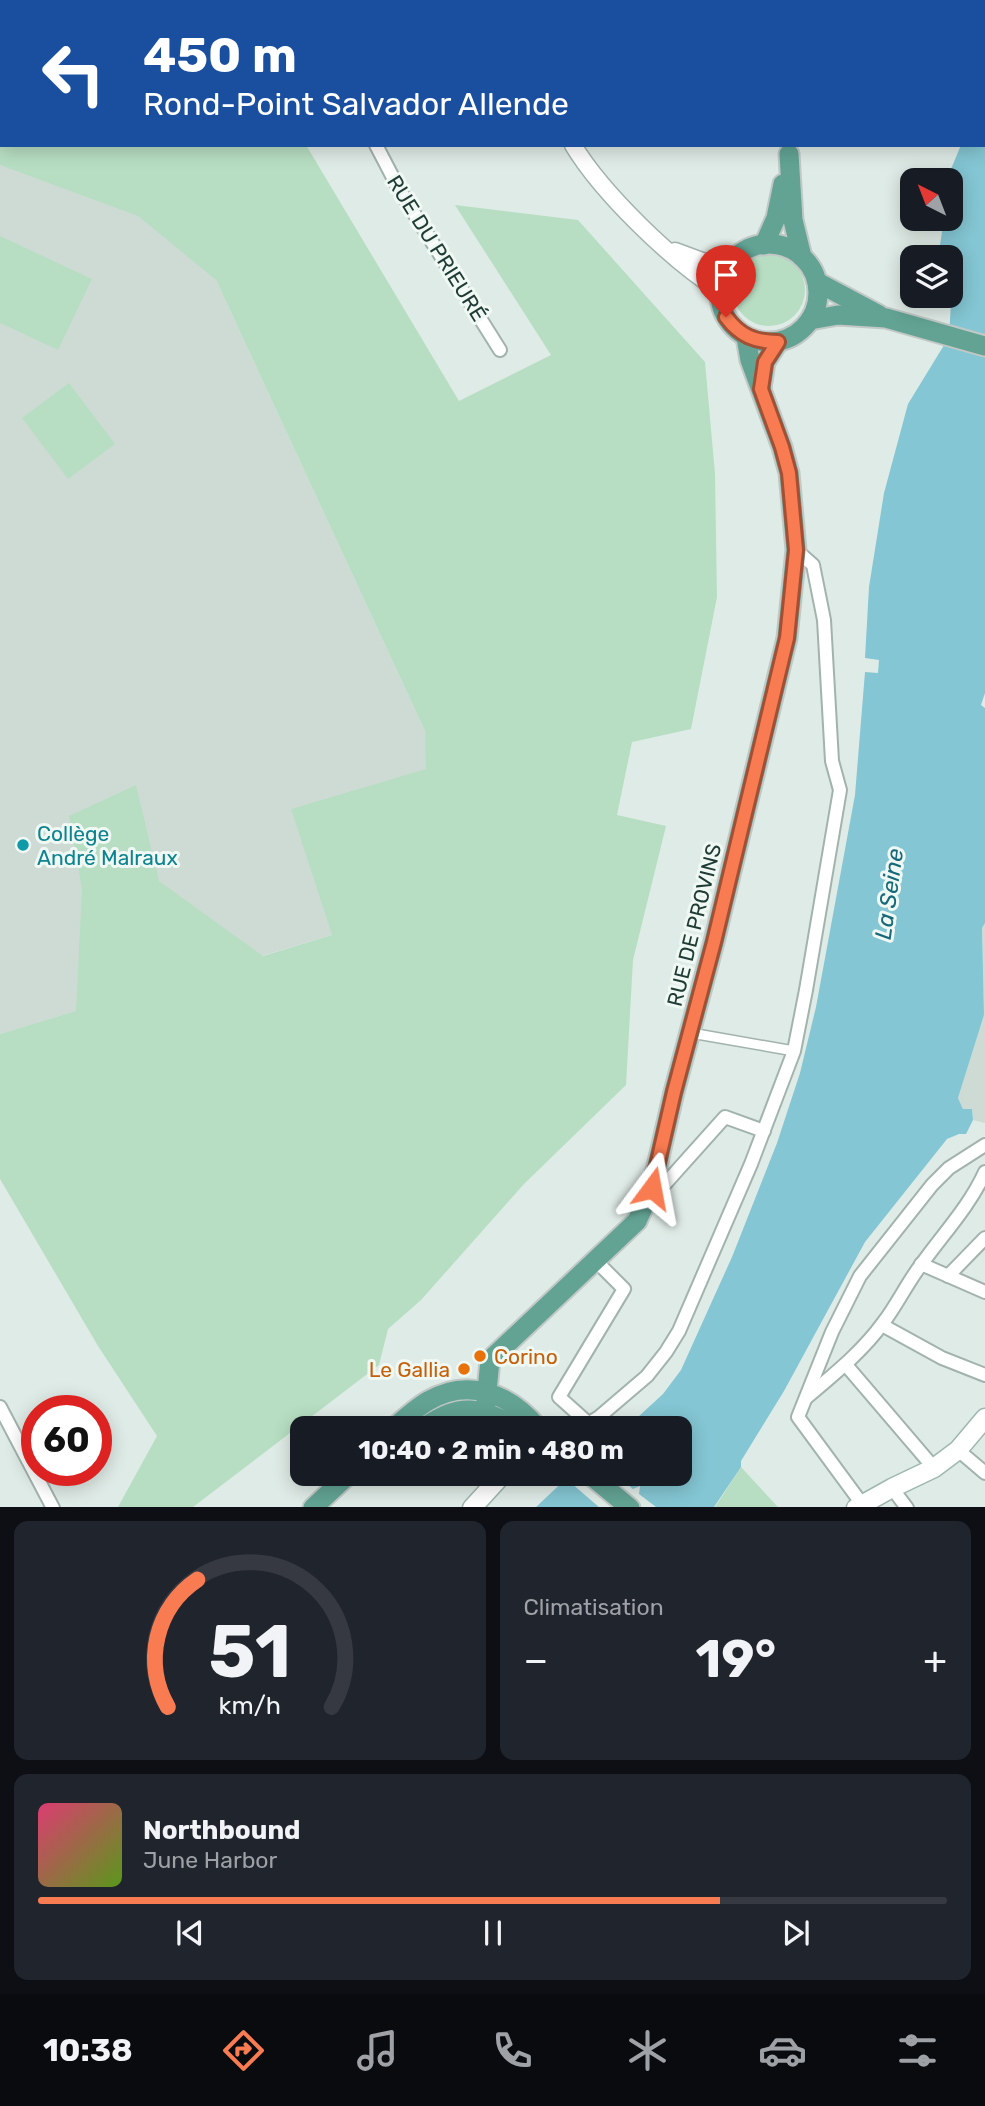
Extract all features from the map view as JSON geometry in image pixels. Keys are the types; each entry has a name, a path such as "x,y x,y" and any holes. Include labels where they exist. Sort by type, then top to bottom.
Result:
{"main road":[{"path":"764,244 776,218 790,150"},
{"path":"790,150 793,220 802,257"},
{"path":"764,244 778,245 802,257 817,282 817,302 810,320 802,330 778,342 761,342 746,337 734,328 721,304 720,291 729,265 739,255 764,244"},
{"path":"817,282 886,318 985,346"},
{"path":"810,320 838,315 886,318"},
{"name":"RUE DE PROVINS","path":"493,1416 486,1391 490,1360 637,1221 653,1181 787,638 796,550 789,473 750,360 746,337"},
{"path":"761,389 765,362 778,342"},
{"path":"409,1416 428,1401 448,1392 463,1390 486,1391 498,1395 520,1408 525,1416"},
{"path":"441,1416 463,1409 485,1416"},
{"path":"859,1506 934,1468 958,1451 985,1418"},
{"path":"313,1507 336,1486"},
{"path":"332,1490 338,1486"},
{"path":"472,1507 491,1486"},
{"path":"604,1486 630,1507"}],"street":[{"name":"RUE DU PRIEURÉ","path":"377,147 400,191 500,350"},
{"path":"574,147 594,174 660,243 698,277 720,291"},
{"path":"660,243 702,261 729,265"},
{"path":"600,1416 647,1376 679,1331 720,1239 794,1051 840,790 832,761 824,620 813,565 796,550"},
{"path":"691,1033 794,1051"},
{"path":"653,1181 665,1184 725,1117 764,1131"},
{"path":"859,1506 798,1417 832,1332 860,1276 932,1185 949,1168 985,1145"},
{"path":"805,1399 846,1365 882,1325 921,1264 981,1192 985,1172"},
{"path":"948,1276 985,1238"},
{"path":"576,1416 559,1397 624,1289 596,1261"},
{"path":"921,1264 985,1292"},
{"path":"882,1325 942,1358 985,1375"},
{"path":"846,1365 934,1468"},
{"path":"2,1415 53,1507"},
{"path":"958,1451 985,1473"},
{"path":"892,1488 906,1507"}],"shaded area":[{"path":"0,147 7,147 185,213 425,731 427,767 400,911 332,935 0,1034"},
{"path":"985,923 985,1123 973,1120 972,1109 963,1109 958,1098 984,1015 982,928"}],"green space":[{"path":"0,147 307,147 459,401 551,355 455,205 578,220 705,362 715,474 717,597 691,729 632,742 617,815 666,826 633,960 626,1085 524,1184 421,1300 388,1329 379,1365 312,1416 290,1416 290,1433 193,1507 118,1507 157,1436 98,1346 0,1179 0,1034 76,1011 82,889 69,816 136,785 159,881 263,956 332,935 291,809 426,769 425,731 216,280 138,216 0,165"},
{"path":"0,236 92,279 58,350 0,323"},
{"path":"769,254 783,257 795,264 802,276 805,290 802,304 795,316 783,323 769,326 755,323 743,316 736,304 733,290 736,276 743,264 755,257"},
{"path":"69,383 115,444 68,479 22,418"},
{"path":"741,1467 777,1506 778,1507 715,1507"}],"water":[{"name":"La Seine","path":"960,147 985,147 985,693 981,705 985,708 985,923 982,928 984,1015 958,1098 963,1109 972,1109 973,1120 966,1134 947,1139 865,1242 784,1391 741,1461 741,1467 714,1507 536,1507 558,1486 692,1486 692,1416 639,1416 663,1394 681,1370 732,1257 777,1143 800,1073 816,1007 855,795 865,672 878,673 879,660 865,658 869,587 884,493 908,404 949,337 951,308 963,308 963,245 940,245 942,231 963,231 963,168 951,168"}],"pier":[{"path":"575,1486 629,1486 633,1489 640,1486 639,1494 656,1507 599,1507"}],"place":[{"name":"Collège André Malraux","path":"23,845"},
{"name":"Corino","path":"480,1356"},
{"name":"Le Gallia","path":"464,1369"}],"route":[{"path":"652,1188 787,638 796,550 789,473 761,389 765,362 778,342 761,342 746,337 734,328 726,317"}]}
